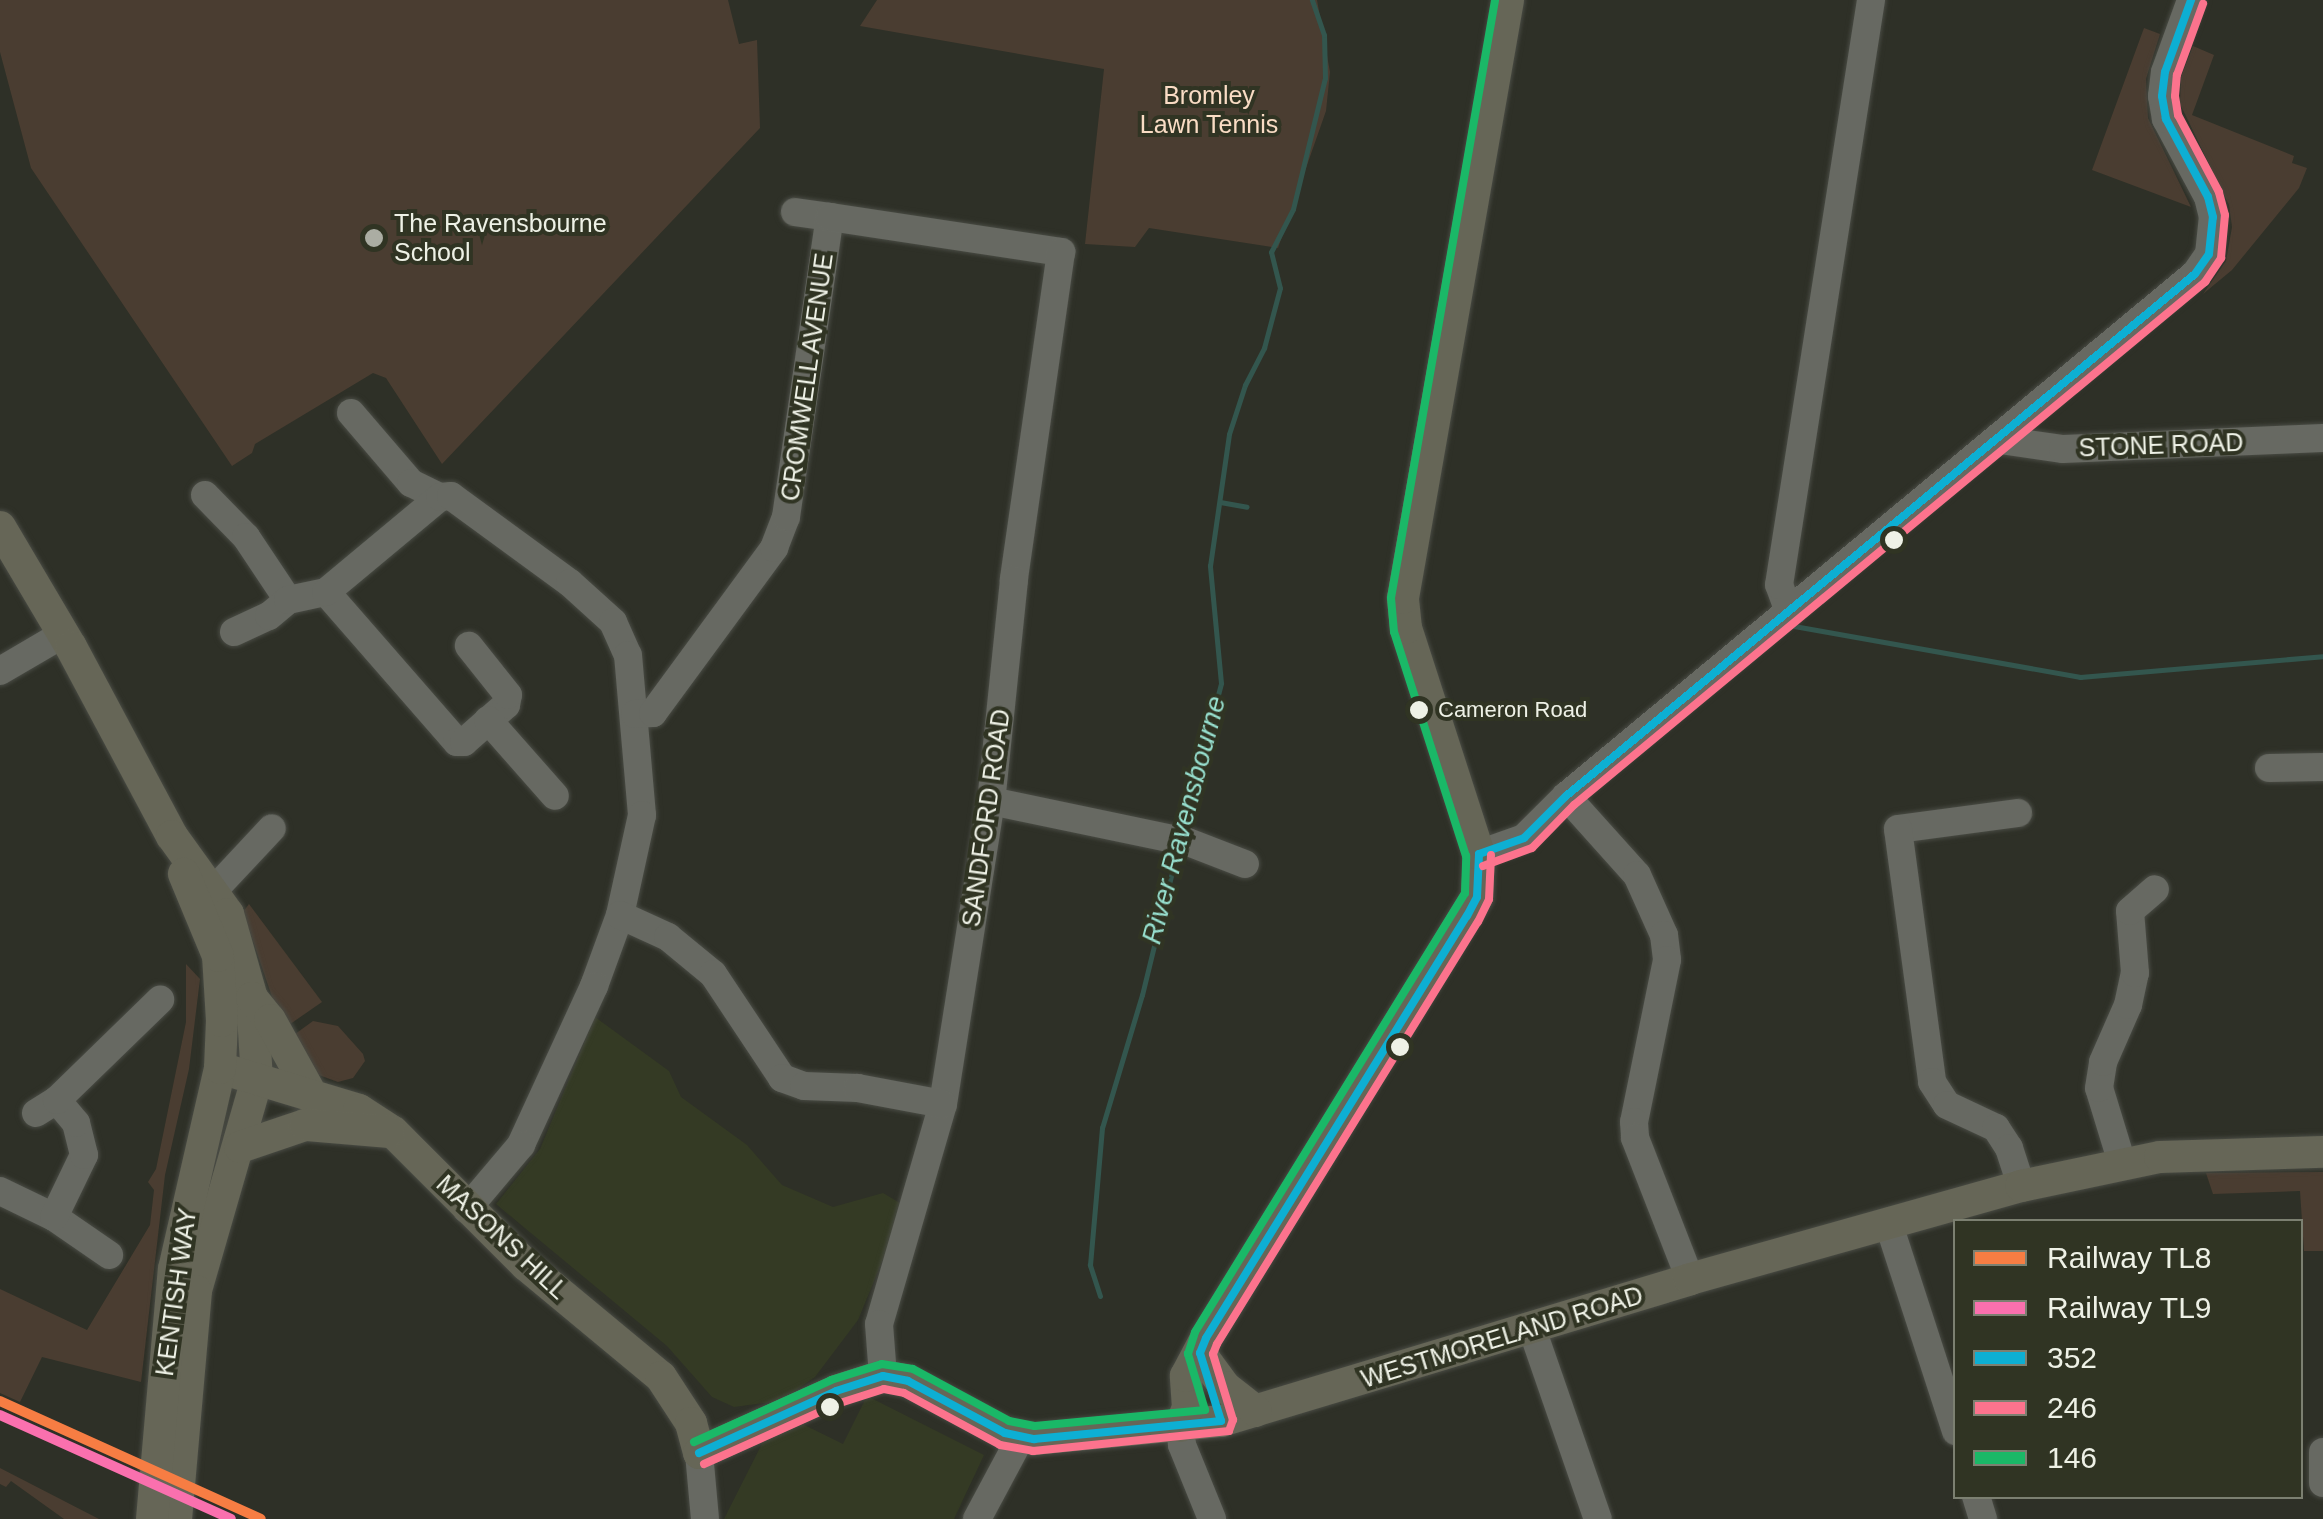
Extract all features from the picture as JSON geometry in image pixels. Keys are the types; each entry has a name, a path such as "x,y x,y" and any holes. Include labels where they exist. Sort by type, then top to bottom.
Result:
{"main road":[{"path":"1180,1426 1188,1408 1186,1376 1477,897 1479,854 1406,628 1402,598 1508,0"},
{"path":"0,527 63,634 172,836 218,956 222,994 220,1068"},
{"path":"172,836 215,889 242,952 252,998 256,1079"},
{"path":"252,998 270,1020 311,1094"},
{"name":"MASONS HILL","path":"220,1068 359,1110 393,1132 467,1209 661,1377 691,1423 699,1454"},
{"name":"KENTISH WAY","path":"152,1519 174,1269 220,1068"},
{"name":"KENTISH WAY","path":"176,1519 194,1309 208,1241 240,1147 256,1079"},
{"path":"240,1147 305,1124 393,1132"},
{"name":"WESTMORELAND ROAD","path":"883,1376 908,1381 1000,1430 1021,1437 1059,1439 1221,1420 1690,1279 2021,1186 2122,1164 2224,1152 2323,1152"},
{"path":"1200,1352 1225,1387 1256,1411"},
{"path":"1200,1352 1221,1420"},
{"path":"699,1454 836,1392 883,1376"}],"street":[{"path":"1789,612 1779,586 1872,0"},
{"path":"1479,854 1524,838 1566,796 2000,440 2195,274 2209,254 2214,238 2208,197 2166,119 2162,96 2164,72 2191,0"},
{"path":"794,212 830,218"},
{"name":"CROMWELL AVENUE","path":"635,714 653,713 774,548 786,517 830,218 1061,252"},
{"name":"SANDFORD ROAD","path":"883,1376 879,1324 944,1104 990,801 1014,580 1061,252"},
{"path":"352,413 411,483 452,500 570,584 613,622 628,655 642,815 620,915 594,986 521,1145 467,1209"},
{"name":"STONE ROAD","path":"2000,440 2064,449 2323,438"},
{"path":"205,496 246,537 288,600"},
{"path":"234,632 269,616 288,600 326,592 452,500"},
{"path":"326,592 457,742 464,742 506,705 508,695 469,646"},
{"path":"0,671 63,634"},
{"path":"488,720 555,796"},
{"path":"2269,768 2323,767"},
{"path":"1566,796 1637,875 1664,935 1667,960 1634,1122 1635,1138 1690,1279"},
{"path":"990,801 1179,840 1245,864"},
{"path":"2018,813 1898,829 1932,1082 1947,1105 1996,1128 2009,1148 2021,1186"},
{"path":"215,889 272,828"},
{"path":"2122,1164 2099,1088 2135,972 2130,911 2155,889"},
{"path":"620,915 668,936 714,974 782,1078 804,1086 858,1088 944,1104"},
{"path":"54,1217 84,1155 76,1123 46,1106 127,1047 160,1000"},
{"path":"0,1191 54,1217 109,1255"},
{"path":"1888,1222 1945,1358 1953,1410"},
{"path":"1531,1326 1598,1519"},
{"path":"1180,1426 1182,1445 1212,1519"},
{"path":"977,1519 1021,1437"},
{"path":"2323,1452 2323,1483"},
{"path":"699,1454 705,1519"}],"shaded area":[{"path":"595,1017 669,1071 681,1097 747,1145 782,1185 833,1207 883,1193 905,1206 858,1320 815,1377 780,1401 734,1407 712,1397 667,1346 496,1204 540,1149"},
{"path":"867,1396 984,1455 954,1519 724,1519 778,1412 843,1444"}],"green space":[{"name":"The Ravensbourne School","path":"0,0 728,0 739,44 757,40 760,128 442,464 386,378 373,373 255,444 252,453 232,466 31,168 0,52"},
{"name":"Bromley Lawn Tennis","path":"877,0 1317,0 1330,72 1326,111 1278,248 1149,228 1135,247 1085,244 1104,69 860,26"},
{"path":"2144,28 2160,34 2146,79 2148,118 2191,207 2092,170"},
{"path":"2193,46 2214,55 2192,115 2294,156 2292,163 2307,168 2299,188 2232,270 2203,294 2226,261 2232,227 2229,205 2180,104 2181,77"},
{"path":"249,904 322,1002 283,1029 243,912"},
{"path":"186,964 200,979 189,1069 165,1175 141,1382 42,1357 20,1402 0,1393 0,1289 87,1330 150,1225 154,1190 148,1182 156,1169 186,1022"},
{"path":"313,1021 338,1026 363,1054 365,1061 353,1078 338,1082 316,1074 291,1037"},
{"path":"2323,1172 2323,1251 2304,1251 2300,1191 2213,1194 2206,1173"},
{"path":"0,1468 99,1519 64,1519 11,1481 6,1487 0,1484"}],"waterway":[{"name":"River Ravensbourne","path":"1182,831 1221,683 1210,566 1229,434 1245,385 1264,348 1280,288 1271,252 1293,209 1325,78 1324,35 1312,0"},
{"path":"1220,502 1247,507"},
{"path":"1794,626 2080,677 2323,656"},
{"name":"River Ravensbourne","path":"1100,1296 1090,1265 1102,1128 1142,995 1177,851"}],"rail line":[{"name":"TL8","path":"0,1401 261,1519"},
{"name":"TL9","path":"0,1415 231,1519"}],"transit line":[{"name":"146","path":"694,1442 831,1380 882,1364 913,1369 1009,1421 1035,1426 1205,1410 1188,1354 1195,1332 1465,893 1466,856 1394,632 1391,598 1495,0"},
{"name":"352","path":"1479,854 1524,838 1566,796 2195,274 2209,254 2213,217 2208,197 2166,119 2162,96 2165,72 2191,0"},
{"name":"246","path":"1483,866 1532,848 1574,805 2205,282 2221,258 2225,215 2219,192 2178,115 2175,96 2177,75 2203,4"},
{"name":"352","path":"699,1453 836,1391 883,1376 908,1381 1005,1433 1034,1439 1221,1421 1200,1353 1206,1338 1467,916 1477,897 1479,854"},
{"name":"246","path":"704,1464 840,1403 884,1389 904,1393 1000,1445 1033,1451 1229,1431 1233,1420 1213,1354 1217,1344 1478,922 1489,899 1491,855"}],"place":[{"name":"The Ravensbourne School","path":"374,238"},
{"name":"Cameron Road","path":"1419,710"}]}
